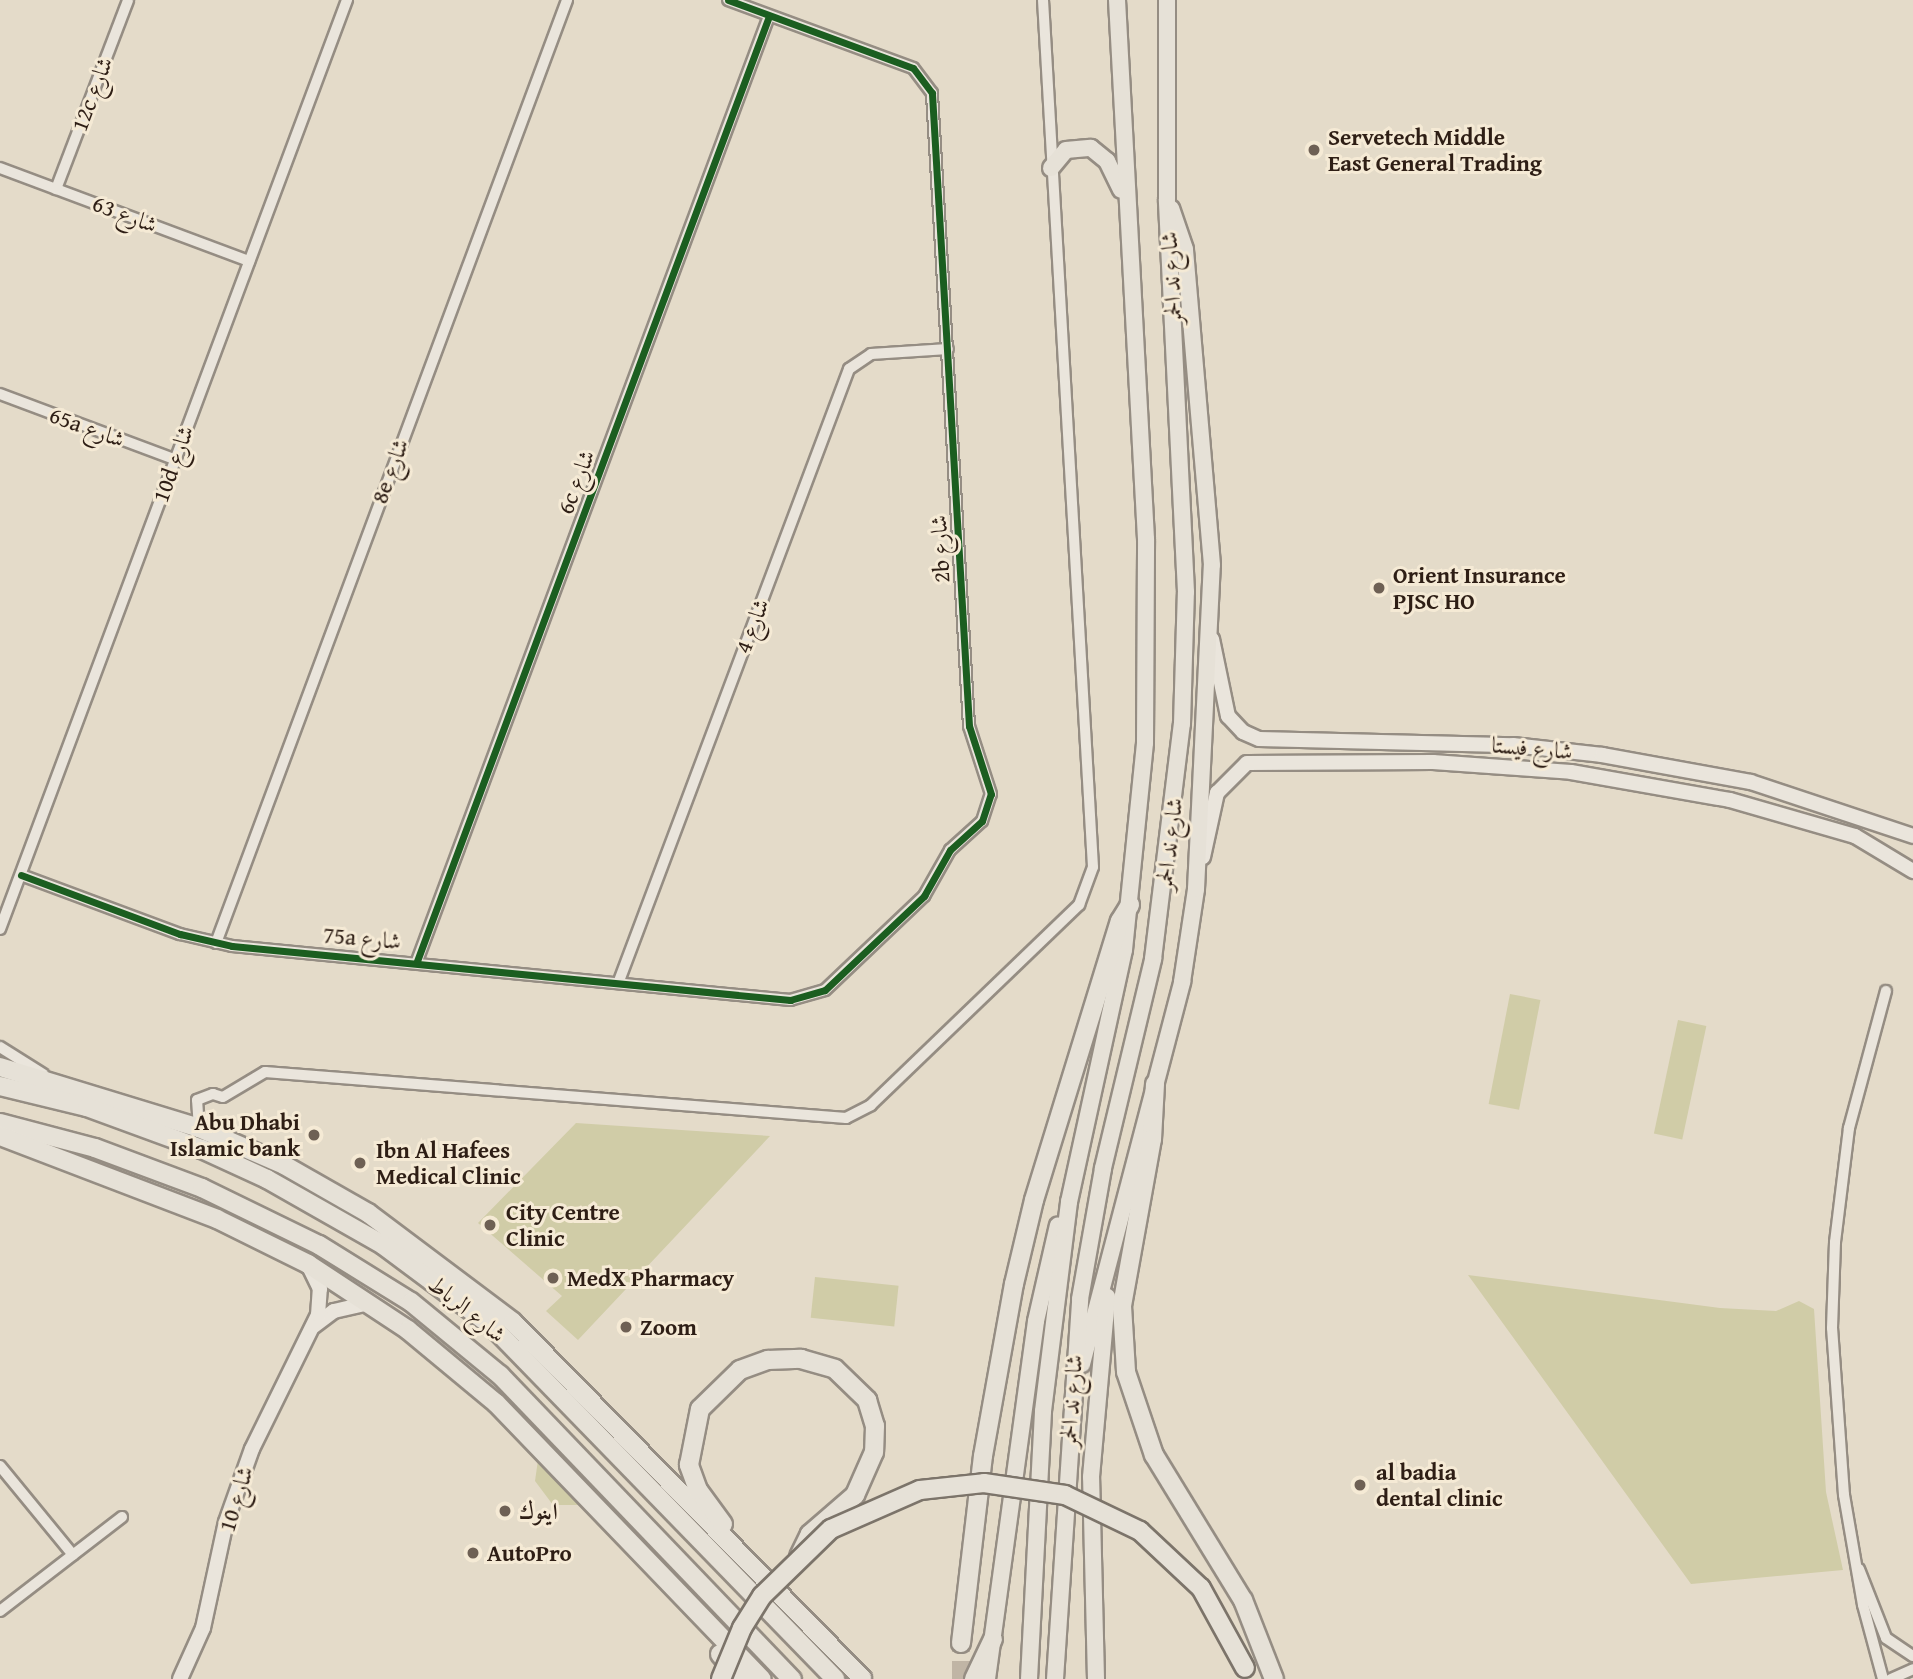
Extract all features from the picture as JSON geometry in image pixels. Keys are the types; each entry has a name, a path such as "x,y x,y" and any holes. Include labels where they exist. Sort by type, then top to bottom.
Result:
{"highway":[{"path":"961,1643 983,1456 1016,1273 1120,921 1130,905"},
{"path":"0,1067 53,1080 199,1128 320,1185 454,1274 557,1365 862,1679"},
{"path":"1155,1084 1152,1139 1122,1306 1125,1372 1149,1445 1243,1600 1274,1679"},
{"name":"شارع الرباط","path":"0,1086 86,1107 202,1149 267,1179 383,1245 493,1327 835,1679"},
{"name":"شارع الرباط","path":"0,1123 95,1148 202,1188 319,1245 411,1302 500,1375 792,1679"},
{"path":"0,1136 185,1205 308,1264 368,1303 496,1403 681,1600 762,1679"},
{"path":"766,1582 755,1560 698,1490 689,1465 699,1409 740,1370 768,1360 802,1359 835,1369 859,1389 875,1426 869,1472 855,1495 810,1534 799,1556"},
{"path":"721,1679 751,1611 799,1556 848,1519 920,1490 984,1483 1045,1490 1122,1520 1173,1557 1213,1606 1246,1673"},
{"path":"681,1600 702,1634 742,1679"},
{"path":"974,1679 993,1639"},
{"path":"846,1664 871,1679"}],"main road":[{"name":"شارع ند الحمر","path":"1029,1679 1043,1411 1069,1202 1112,1019 1130,905 1144,770 1148,610 1117,0"},
{"name":"شارع ند الحمر","path":"1055,1679 1070,1409 1088,1251 1158,932 1182,724 1184,514 1167,199 1167,0"},
{"path":"1051,168 1066,150 1091,148 1107,161 1125,197"},
{"path":"1070,1409 1114,1232 1182,982 1196,889 1212,639 1202,413 1185,249 1167,199"},
{"path":"986,1679 1036,1321 1056,1230 1069,1202"},
{"path":"1096,1679 1091,1477 1114,1232"}],"street":[{"name":"12c شارع","path":"56,189 128,0"},
{"name":"10d شارع","path":"0,929 347,0"},
{"name":"8e شارع","path":"216,943 567,0"},
{"name":"2b شارع","path":"729,0 913,68 932,93 969,726 988,776 990,804 982,821 950,850 916,905 832,984"},
{"path":"199,1128 197,1100 213,1094 223,1097 265,1072 846,1118 871,1105 1079,905 1093,867 1043,0"},
{"name":"6c شارع","path":"417,961 769,16"},
{"name":"شارع 63","path":"0,168 249,261"},
{"name":"شارع 4","path":"619,981 849,369 870,354 948,349"},
{"name":"65a شارع","path":"0,394 174,459"},
{"name":"شارع فيستا","path":"1212,639 1225,709 1243,732 1267,740 1513,745 1628,759 1751,782 1913,836"},
{"path":"1363,762 1367,748 1378,741"},
{"name":"شارع فيستا","path":"1196,889 1217,793 1239,767 1264,760 1513,766 1652,783 1855,836 1913,871"},
{"name":"75a شارع","path":"21,875 216,943 790,1000 817,995 832,984"},
{"path":"1883,1679 1855,1564 1835,1412 1833,1280 1849,1128 1886,992"},
{"path":"0,1047 53,1080"},
{"name":"شارع 10","path":"180,1679 203,1628 238,1486 265,1418 313,1326 320,1289 308,1264"},
{"path":"313,1326 334,1311 368,1303"},
{"path":"0,1466 73,1555"},
{"path":"0,1611 122,1517"},
{"path":"1855,1564 1889,1643 1913,1656"},
{"path":"1891,1679 1913,1669"}],"shaded area":[{"path":"1510,994 1540,1000 1519,1110 1489,1104"},
{"path":"1678,1020 1706,1026 1682,1139 1654,1133"},
{"path":"576,1123 770,1136 578,1340 546,1311 562,1296 478,1223"},
{"path":"1468,1275 1720,1308 1776,1311 1799,1301 1814,1309 1826,1492 1843,1570 1691,1584"},
{"path":"815,1277 899,1286 894,1327 811,1318"},
{"path":"538,1460 579,1505 553,1505 535,1481"}],"tunnel":[{"path":"961,1643 961,1679"}],"cycle path":[{"path":"21,875 180,934 232,946 790,1000 825,990 924,896 950,850 982,821 991,794 969,726 932,93 913,68 728,0"},
{"path":"417,961 769,16"}],"place":[{"name":"Servetech Middle East General Trading","path":"1314,150"},
{"name":"Orient Insurance PJSC HO","path":"1379,588"},
{"name":"Abu Dhabi Islamic bank","path":"314,1135"},
{"name":"Ibn Al Hafees Medical Clinic","path":"360,1163"},
{"name":"City Centre Clinic","path":"490,1225"},
{"name":"MedX Pharmacy","path":"553,1278"},
{"name":"Zoom","path":"626,1327"},
{"name":"al badia dental clinic","path":"1360,1485"},
{"name":"اينوك","path":"505,1511"},
{"name":"AutoPro","path":"473,1553"}]}
